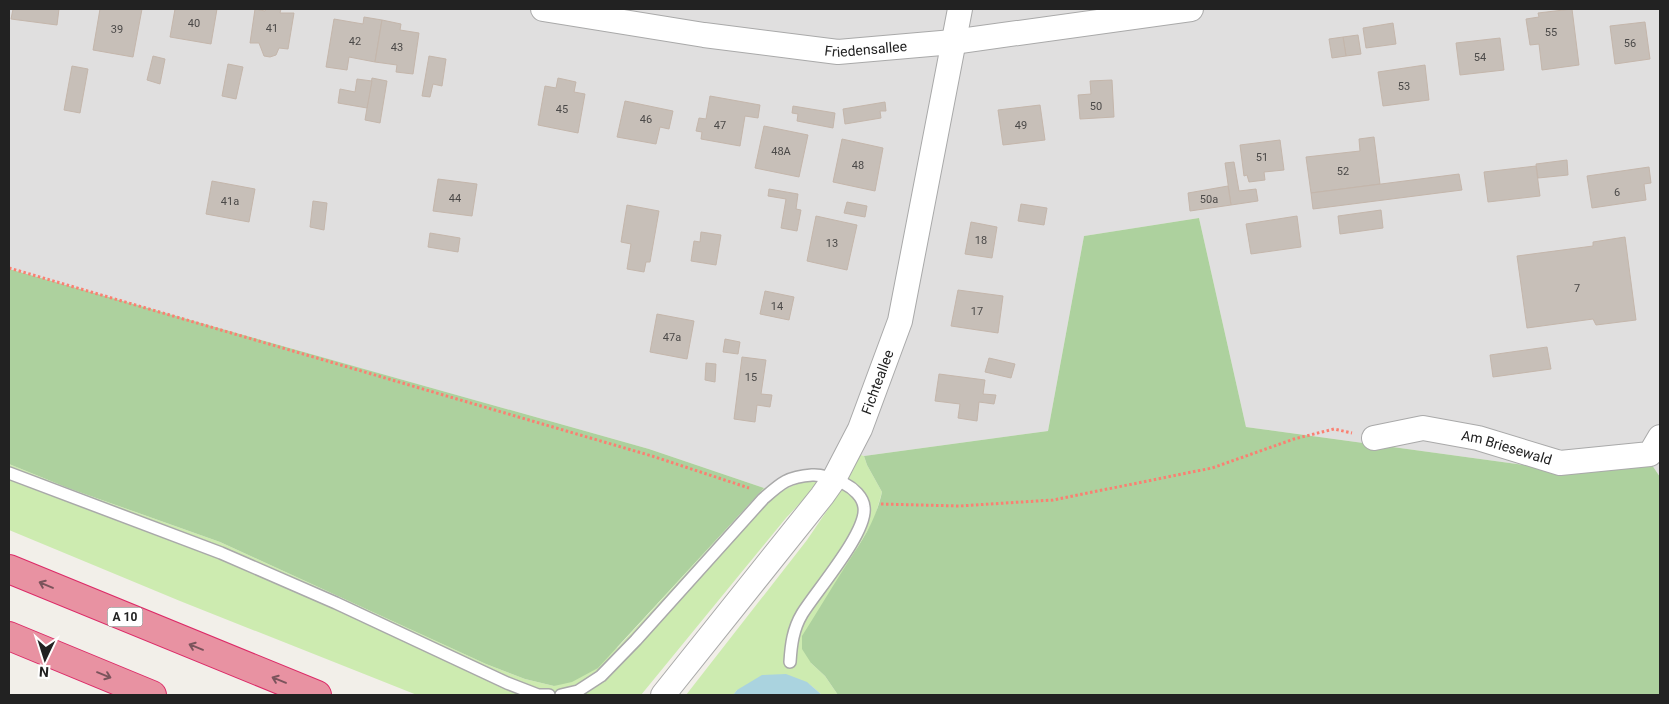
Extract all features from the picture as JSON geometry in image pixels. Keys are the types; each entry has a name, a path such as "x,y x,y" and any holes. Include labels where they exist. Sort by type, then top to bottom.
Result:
{"highway":[{"name":"A 10","path":"9,569 317,695"},
{"path":"9,636 152,695"}],"street":[{"name":"Friedensallee","path":"543,9 704,34 838,52 954,42 1190,9"},
{"name":"Fichteallee","path":"663,695 807,516 834,479 860,429 900,321 960,9"},
{"name":"Am Briesewald","path":"1374,438 1424,428 1478,438 1560,463 1650,454 1660,437"}],"lane":[{"path":"9,473 221,553 336,603 507,682 538,694 549,695"},
{"path":"561,695 578,690 601,676 781,482 797,476 817,474 834,479 850,487 859,496 864,508 862,523 801,616 792,640 790,662"}],"path":[{"path":"9,268 652,456 768,494"},
{"path":"863,502 890,506 959,506 1053,500 1212,468 1294,439 1334,429 1374,438"}],"shaded area":[{"path":"9,9 1660,9 1660,477 1650,462 1560,470 1246,427 1199,218 1084,236 1048,431 864,456 842,448 819,482 788,488 779,493 649,449 9,269"}],"green space":[{"path":"1199,218 1246,427 1560,470 1650,462 1660,477 1660,695 838,695 825,676 811,663 802,649 802,636 866,533 879,503 882,492 864,456 1048,431 1084,236"},
{"path":"9,269 649,449 764,488 598,668 572,682 554,686 525,679 486,664 220,542 68,488 9,464"},
{"path":"842,448 864,456 882,492 874,520 857,548 811,663 825,676 838,695 822,695 809,684 737,690 733,695 686,695 807,540 843,487 818,484 786,518 641,695 417,695 180,601 9,530 9,464 68,488 220,542 486,664 525,679 554,686 618,647 764,488 779,493 799,483 819,482"}],"water":[{"path":"786,674 807,682 822,695 733,695 737,690 762,675"}],"building":[{"path":"13,9 59,9 57,25 11,19"},
{"path":"100,9 142,9 133,57 93,50"},
{"path":"175,9 217,9 211,44 170,37"},
{"path":"255,9 265,11 266,9 281,9 280,13 294,13 288,49 279,48 276,55 270,57 264,56 259,43 250,43"},
{"path":"1572,9 1579,65 1542,70 1539,44 1530,45 1526,19 1539,17 1538,13"},
{"path":"364,17 382,20 375,62 349,57 347,70 326,67 334,19 363,24"},
{"path":"382,20 401,24 400,30 419,33 413,74 396,72 397,65 375,62"},
{"path":"1645,22 1650,59 1615,64 1610,26"},
{"path":"1393,23 1396,44 1366,48 1363,28"},
{"path":"1358,35 1361,54 1346,56 1343,37"},
{"path":"1343,37 1346,56 1332,58 1329,39"},
{"path":"1500,38 1504,70 1460,75 1456,43"},
{"path":"153,56 165,59 160,84 147,80"},
{"path":"429,56 446,59 442,86 433,84 430,97 422,96"},
{"path":"228,64 243,67 236,99 222,96"},
{"path":"1425,65 1429,100 1383,106 1378,72"},
{"path":"72,66 88,69 80,113 64,110"},
{"path":"372,78 387,81 380,123 365,120"},
{"path":"558,78 576,82 574,92 585,94 578,133 538,125 545,86 556,88"},
{"path":"357,79 372,81 367,108 338,103 340,89 355,92"},
{"path":"1112,80 1114,117 1080,119 1078,95 1091,94 1090,81"},
{"path":"710,96 760,105 758,118 745,116 740,146 701,139 702,132 696,131 699,118 706,119"},
{"path":"625,101 673,111 669,129 660,127 656,144 617,137"},
{"path":"885,102 886,111 880,111 881,118 845,124 843,109"},
{"path":"1040,105 1045,140 1003,145 998,110"},
{"path":"793,106 835,113 833,128 797,121 798,114 792,113"},
{"path":"764,126 808,135 799,177 755,168"},
{"path":"1374,137 1380,184 1311,193 1306,157 1360,151 1359,139"},
{"path":"842,139 883,148 875,191 833,182"},
{"path":"1280,140 1284,170 1264,172 1265,180 1249,182 1247,175 1244,176 1240,145"},
{"path":"1567,160 1568,175 1538,178 1536,164"},
{"path":"1234,162 1239,191 1256,189 1258,201 1231,205 1225,163"},
{"path":"1536,166 1540,196 1488,202 1484,172"},
{"path":"1649,167 1651,183 1644,184 1646,200 1592,208 1587,176"},
{"path":"1459,174 1462,190 1313,209 1311,193"},
{"path":"438,179 477,184 472,216 433,211"},
{"path":"212,181 255,189 249,222 206,214"},
{"path":"1228,186 1231,205 1190,211 1188,193"},
{"path":"769,189 798,194 796,209 801,210 797,231 781,228 786,199 768,196"},
{"path":"313,201 327,203 324,230 310,227"},
{"path":"847,202 867,206 865,217 844,213"},
{"path":"1021,204 1047,208 1044,225 1018,221"},
{"path":"627,205 659,211 650,262 646,262 644,272 627,269 631,244 621,242"},
{"path":"1381,210 1383,228 1340,234 1338,216"},
{"path":"816,216 857,225 847,270 807,261"},
{"path":"1297,216 1301,247 1251,254 1246,224"},
{"path":"971,222 997,227 992,258 965,254"},
{"path":"701,232 721,235 716,265 691,261 694,241 700,242"},
{"path":"430,233 460,238 458,252 428,247"},
{"path":"1625,237 1636,320 1596,325 1593,319 1527,328 1517,256 1593,246 1593,242"},
{"path":"958,290 1003,296 998,333 951,326"},
{"path":"765,291 794,297 789,320 760,314"},
{"path":"657,314 694,321 687,359 650,352"},
{"path":"725,339 740,342 738,354 723,352"},
{"path":"1547,347 1551,369 1493,377 1490,355"},
{"path":"742,357 766,360 761,394 772,395 770,407 757,405 755,422 734,419"},
{"path":"989,358 1015,364 1011,378 985,372"},
{"path":"706,363 716,364 715,382 705,380"},
{"path":"939,374 985,380 983,394 996,395 994,404 979,402 977,421 958,418 960,404 935,401"}]}
